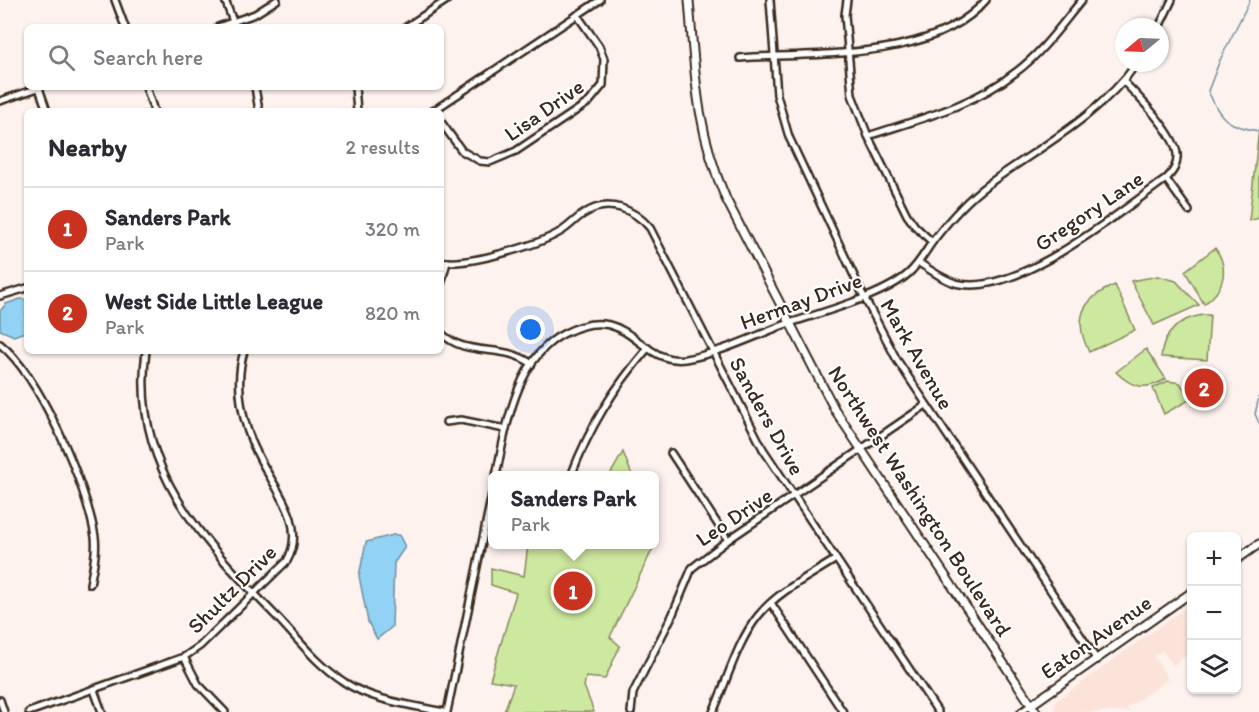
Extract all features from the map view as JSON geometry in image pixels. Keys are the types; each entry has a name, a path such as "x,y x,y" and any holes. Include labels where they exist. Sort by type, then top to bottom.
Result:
{"main road":[{"name":"Northwest Washington Boulevard","path":"689,0 698,109 705,144 726,199 834,410 1036,712"},
{"path":"1241,557 1259,544"},
{"name":"Eaton Avenue","path":"1031,705 1187,595"}],"street":[{"path":"115,0 123,24"},
{"path":"225,0 234,24"},
{"path":"236,24 277,0"},
{"path":"411,24 447,0"},
{"path":"438,108 600,0"},
{"name":"Mark Avenue","path":"770,0 777,95 789,137 864,297 897,360 1096,660"},
{"path":"847,0 845,15 852,96 868,136 907,215 932,242"},
{"path":"740,58 893,46 943,32 965,19 987,0"},
{"path":"868,136 949,109 996,86 1037,53 1082,0"},
{"path":"1164,18 1173,0"},
{"name":"Lisa Drive","path":"444,126 462,152 480,161 490,162 508,155 589,102 603,86 604,59 599,46 577,15"},
{"name":"Hermay Drive","path":"497,471 506,429 532,364 548,345 562,334 585,325 608,324 634,336 648,348 675,359 712,351 864,297 908,275 919,263 932,242 968,200 1077,122 1124,82 1131,72"},
{"name":"Gregory Lane","path":"919,263 957,284 988,284 1036,267 1057,255 1166,180 1175,170 1177,152 1142,99 1124,82"},
{"path":"0,101 31,90"},
{"path":"41,90 46,108"},
{"path":"147,90 153,108"},
{"path":"256,90 259,108"},
{"path":"355,90 357,108"},
{"path":"1166,180 1189,211"},
{"name":"Sanders Drive","path":"444,262 462,262 532,244 562,231 587,211 610,205 622,207 637,215 650,228 743,414 794,496 938,712"},
{"path":"0,296 24,289"},
{"path":"444,335 455,344 468,348 507,351 519,355 532,364"},
{"path":"0,344 17,360 56,424 75,469 95,539 90,584"},
{"path":"573,471 601,410 617,384 648,348"},
{"path":"146,354 144,393 154,452 186,516 255,594 342,681 364,693 446,712 488,513"},
{"name":"Shultz Drive","path":"29,712 184,657 255,594 287,561 295,538 289,513 257,454 247,430 239,382 244,354"},
{"name":"Leo Drive","path":"631,712 633,693 672,616 686,576 699,561 926,405"},
{"path":"446,422 475,422 506,429"},
{"path":"671,453 728,540"},
{"path":"713,712 750,629 771,603 836,559"},
{"path":"771,603 843,712"},
{"path":"184,657 198,684 225,712"},
{"path":"94,690 102,712"},
{"path":"0,700 4,712"},
{"name":"Eaton Avenue","path":"1021,712 1031,705"}],"shaded area":[{"path":"1187,607 1187,655 1173,665 1162,650 1154,656 1168,679 1127,708 1130,712 1054,712 1056,701"}],"green space":[{"path":"1259,128 1259,218 1249,221"},
{"path":"1215,248 1222,263 1223,279 1216,293 1204,304 1185,271"},
{"path":"1158,276 1176,281 1199,305 1154,325 1131,281"},
{"path":"1115,285 1135,330 1089,352 1082,330 1083,311 1094,297"},
{"path":"1210,315 1207,360 1161,357 1165,341 1174,328 1187,319"},
{"path":"1146,349 1166,379 1152,385 1140,386 1128,382 1116,372"},
{"path":"1168,381 1180,383 1191,399 1164,414 1153,388"},
{"path":"623,452 630,471 612,471"},
{"path":"527,549 653,549 610,637 620,646 605,679 586,677 584,686 594,712 504,712 514,684 490,680 516,593 491,585 491,568 524,576"}],"water":[{"path":"24,300 24,332 14,336 0,330 0,311 6,304"},
{"path":"399,535 405,547 394,563 392,627 377,639 368,622 359,576 366,542"}],"waterway":[{"path":"1250,0 1220,60 1208,91 1217,109 1226,120 1232,124 1259,131"},
{"path":"1259,397 1255,414 1259,423"}],"place":[{"name":"West Side Little League","path":"1204,388"},
{"name":"Sanders Park","path":"573,591"}]}
